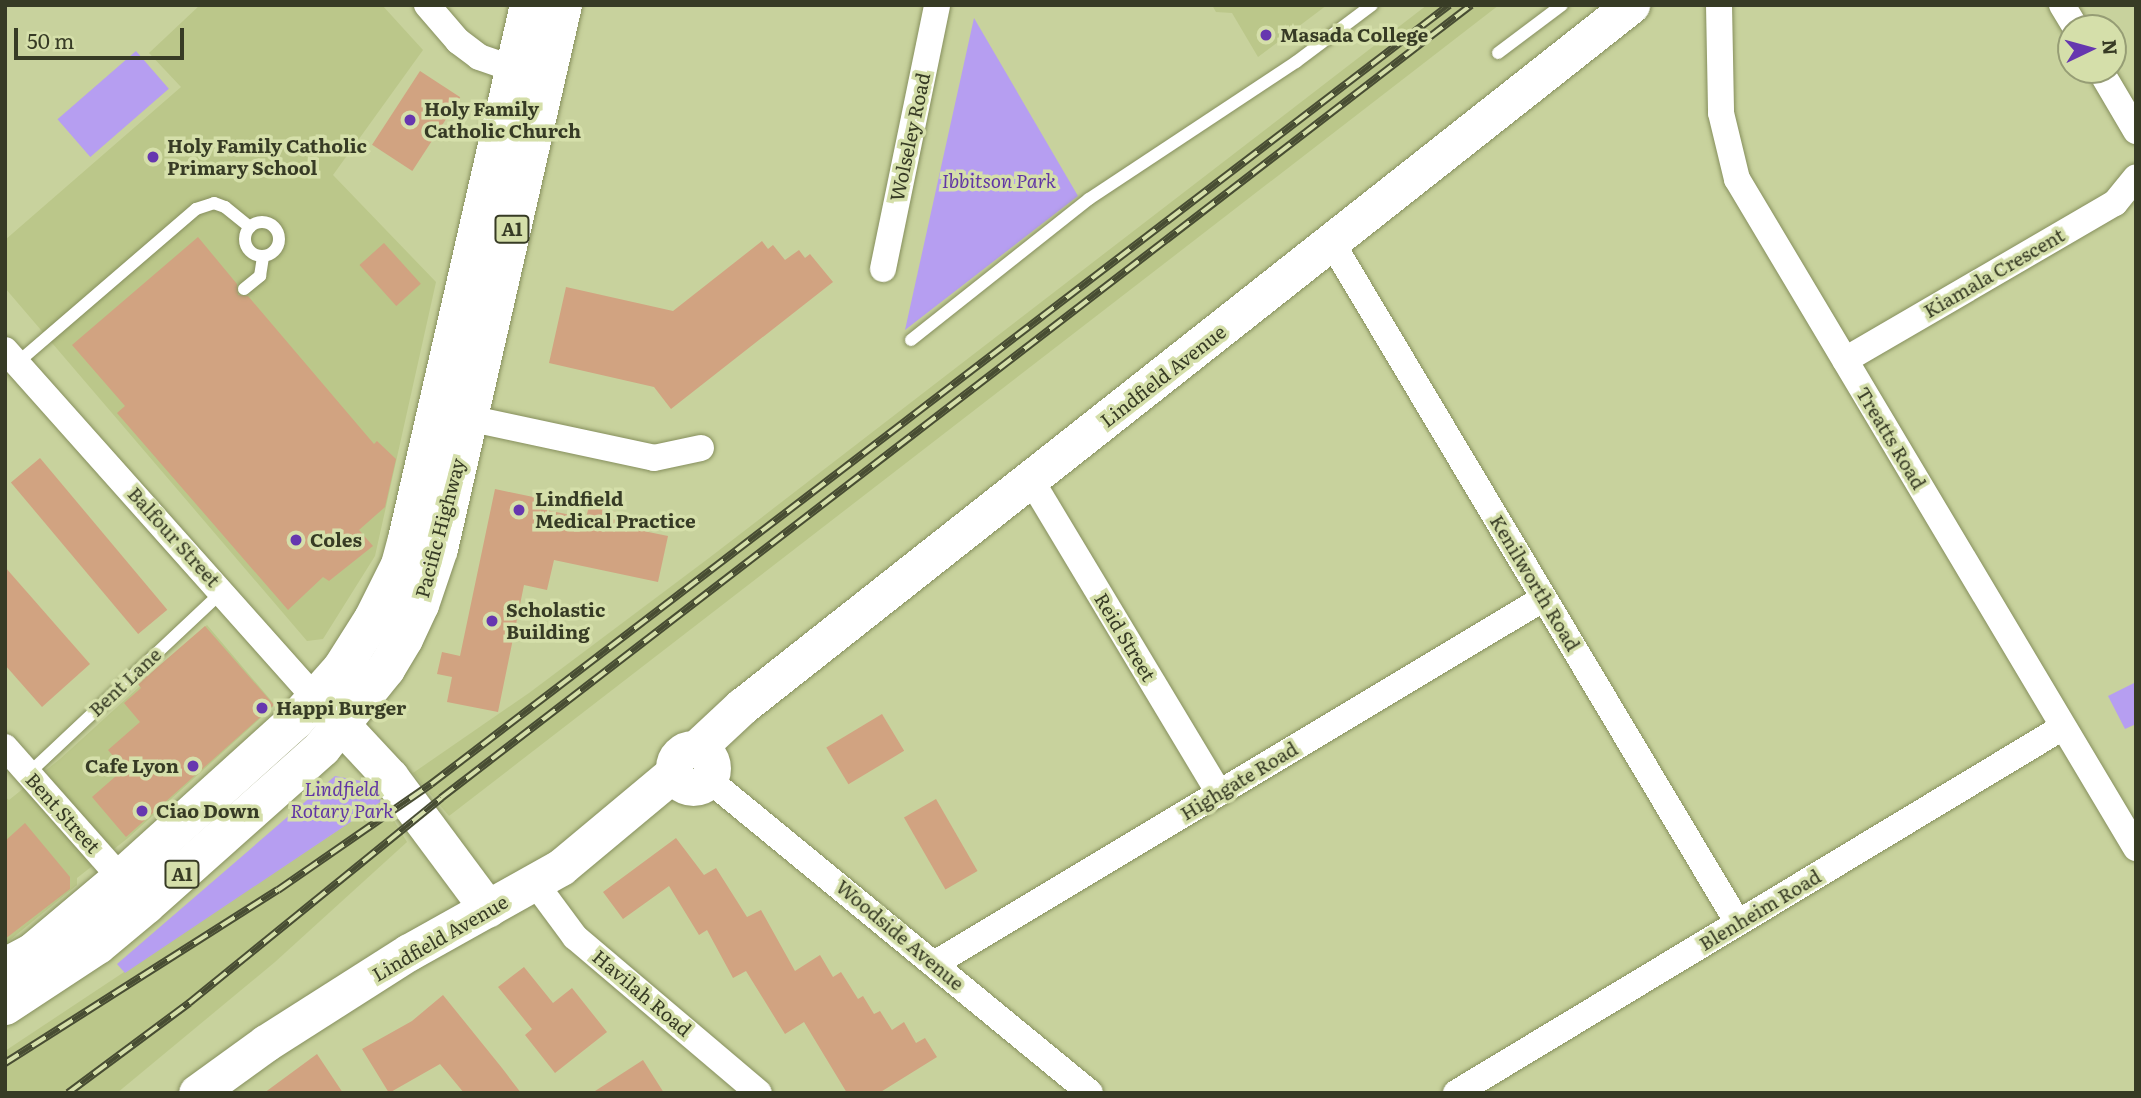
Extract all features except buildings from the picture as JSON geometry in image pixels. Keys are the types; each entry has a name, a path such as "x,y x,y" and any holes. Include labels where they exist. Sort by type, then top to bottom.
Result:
{"highway":[{"name":"Pacific Highway","path":"5,1006 87,952 146,905 322,748 386,669 419,605 439,549 468,418 529,75 528,5"},
{"name":"Pacific Highway","path":"5,967 33,952 121,878 295,721 356,649 400,565 432,435 529,75 563,5"}],"street":[{"path":"427,5 458,41 479,57 529,75"},
{"name":"Wolseley Road","path":"883,269 937,5"},
{"name":"Lindfield Avenue","path":"197,1093 266,1043 409,952 535,883 693,767 741,707 1031,481 1631,5"},
{"name":"Treatts Road","path":"1719,5 1721,113 1737,179 2136,848"},
{"path":"2108,84 2136,131"},
{"name":"Kiamala Crescent","path":"1845,360 2115,203 2136,177"},
{"name":"Kenilworth Road","path":"1332,243 1738,923"},
{"name":"Balfour Street","path":"11,357 315,698 343,724"},
{"path":"468,418 654,458 701,448"},
{"name":"Reid Street","path":"1031,481 1219,793"},
{"name":"Highgate Road","path":"934,964 1544,598"},
{"path":"343,724 390,777 488,909"},
{"name":"Blenheim Road","path":"1456,1093 2063,727"},
{"name":"Bent Street","path":"5,747 121,878"},
{"name":"Woodside Avenue","path":"693,767 1090,1093"},
{"path":"409,952 434,923 446,902 451,883 449,853"},
{"name":"Havilah Road","path":"535,883 561,921 586,947 750,1090"}],"lane":[{"path":"911,340 1089,199 1296,62 1372,5"},
{"path":"1498,53 1562,5"},
{"path":"11,357 196,209 214,203 225,207 250,228"},
{"path":"264,222 277,230 278,244 275,251 263,256 254,254 248,248 246,234 250,228 264,222"},
{"path":"244,289 260,276 263,256"},
{"name":"Bent Lane","path":"28,774 222,592"}],"shaded area":[{"path":"200,5 382,5 423,50 333,175 436,282 375,556 323,639 307,641 5,288 5,240 181,87 149,53"},
{"name":"Masada College","path":"1212,5 1327,5 1258,57 1232,13 1216,12"},
{"path":"1427,5 1499,5 449,816 413,773 529,693 709,558"},
{"path":"207,625 275,705 128,838 77,878 77,885 5,944 5,797 9,800 60,759"},
{"path":"382,801 407,842 275,962 117,1093 5,1093 5,1051"}],"green space":[{"name":"Ibbitson Park","path":"974,18 1078,196 905,330"},
{"path":"136,51 169,89 90,157 58,119"},
{"path":"2136,682 2136,724 2125,729 2108,696"},
{"name":"Lindfield Rotary Park","path":"335,776 366,782 382,801 125,973 117,964"}],"railway":[{"path":"5,1063 278,890 431,784 1449,5"},
{"path":"68,1093 189,1003 441,798 1471,5"}],"place":[{"name":"Masada College","path":"1266,35"},
{"name":"Holy Family Catholic Church","path":"410,120"},
{"name":"Holy Family Catholic Primary School","path":"153,157"},
{"name":"Lindfield Medical Practice","path":"519,510"},
{"name":"Coles","path":"296,540"},
{"name":"Scholastic Building","path":"492,621"},
{"name":"Happi Burger","path":"262,708"},
{"name":"Cafe Lyon","path":"193,766"},
{"name":"Ciao Down","path":"142,811"}]}
